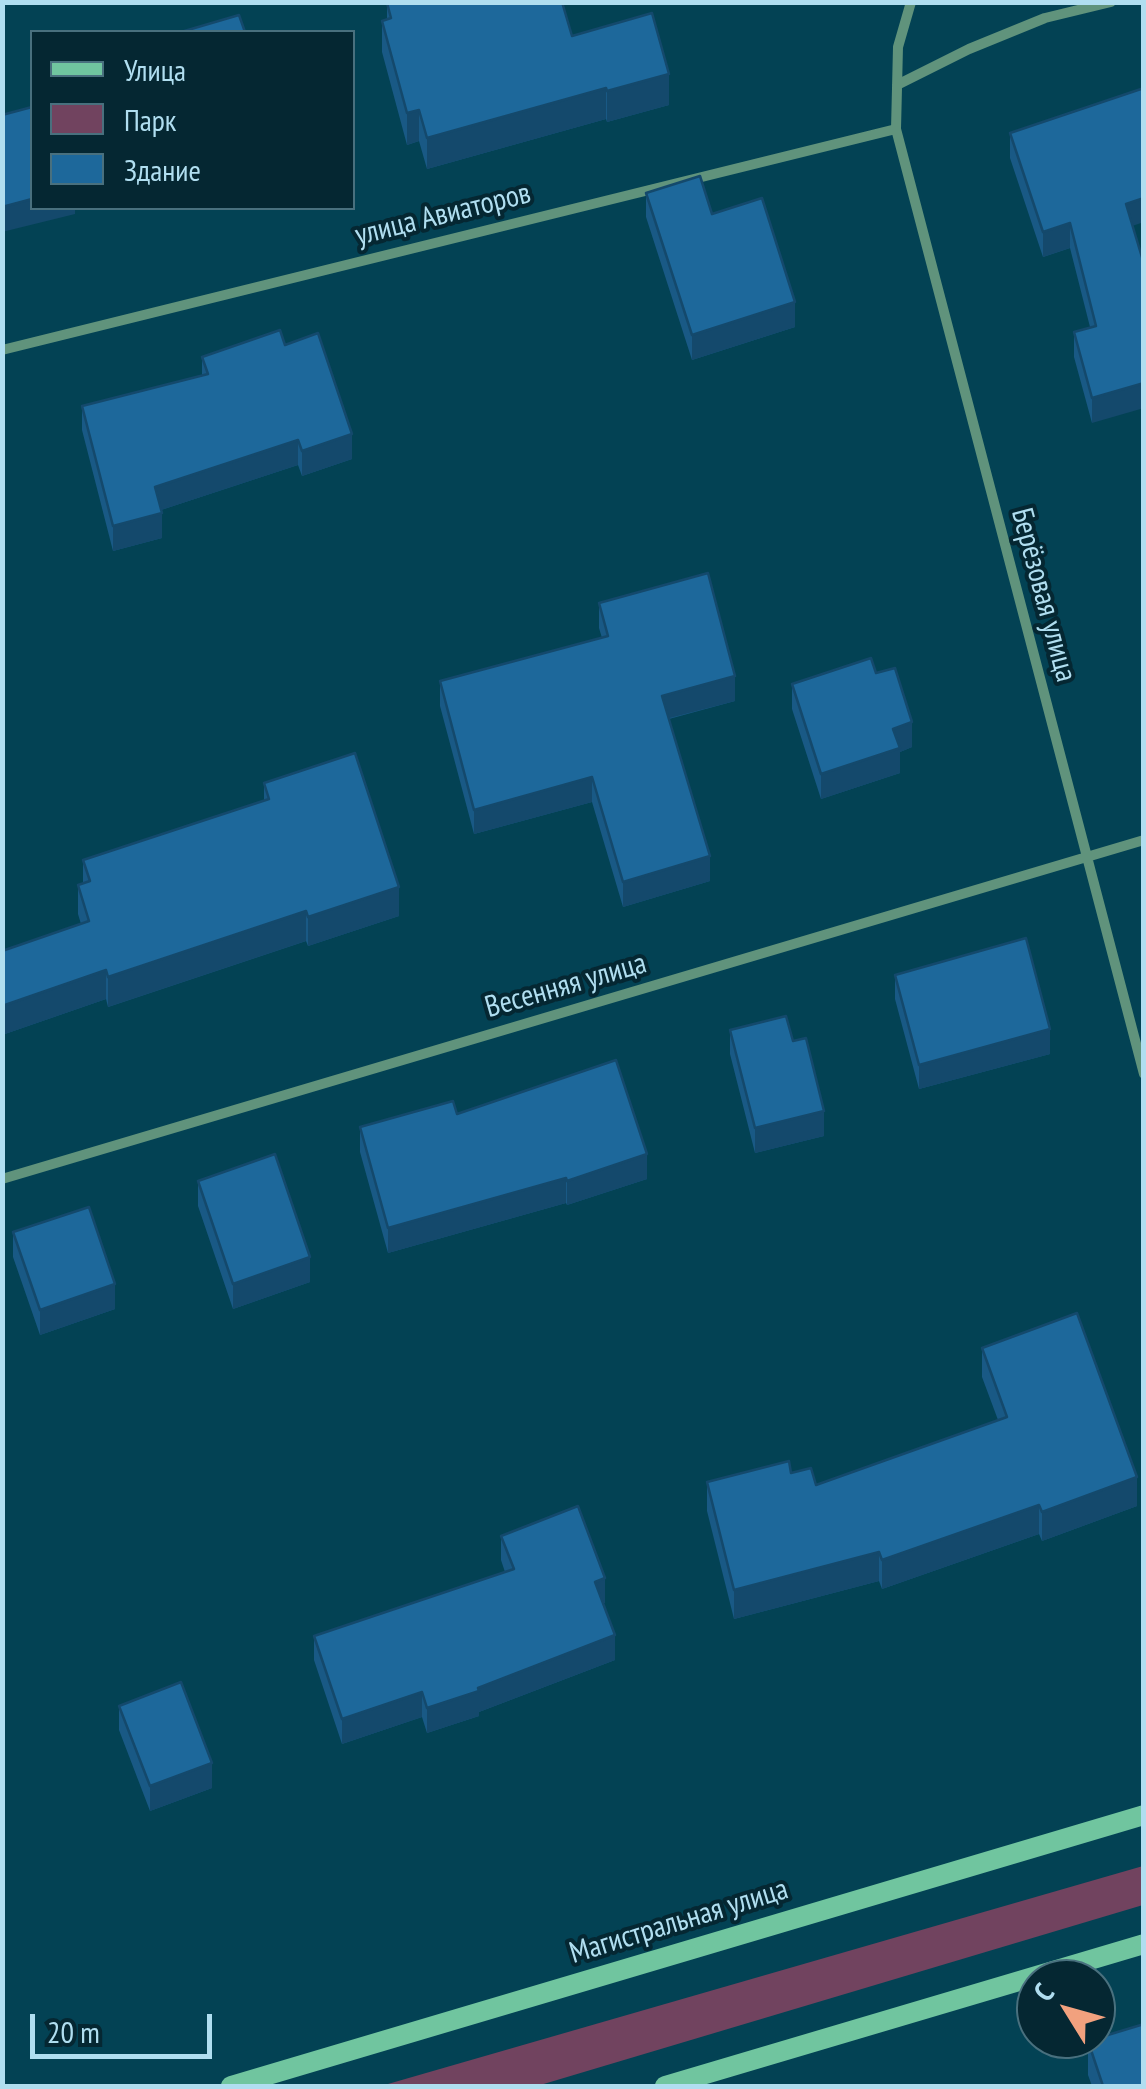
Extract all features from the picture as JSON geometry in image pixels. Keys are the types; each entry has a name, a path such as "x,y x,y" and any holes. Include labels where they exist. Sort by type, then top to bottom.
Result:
{"main road":[{"name":"Магистральная улица","path":"231,2086 1144,1815"},
{"path":"665,2086 1144,1944"}],"street":[{"name":"Берёзовая улица","path":"911,2 898,47 896,129 1144,1074"},
{"path":"897,85 970,48 1045,18 1111,2"},
{"name":"улица Авиаторов","path":"2,350 896,129"},
{"name":"Весенняя улица","path":"2,1179 1144,840"}],"green space":[{"path":"1143,1866 1143,1905 537,2086 381,2086"}],"building":[{"path":"388,2 562,2 572,36 652,13 669,74 427,138 419,110 407,113 382,21 391,18"},
{"path":"239,15 244,30 188,30"},
{"path":"1144,88 1144,198 1126,204 1144,264 1144,383 1092,398 1074,332 1096,326 1070,223 1043,232 1010,133"},
{"path":"30,108 30,200 2,207 2,115"},
{"path":"700,176 712,214 762,198 795,302 692,335 646,193"},
{"path":"280,330 285,345 318,333 352,434 302,451 298,440 155,487 162,513 113,526 82,406 208,374 202,357"},
{"path":"708,573 735,676 662,696 710,856 623,882 592,777 474,810 440,681 608,636 599,603"},
{"path":"871,658 876,673 895,668 912,722 893,729 900,748 821,774 792,684"},
{"path":"355,753 399,887 308,917 306,911 108,977 106,970 2,1006 2,951 89,921 78,885 90,881 83,860 269,799 264,783"},
{"path":"1026,938 1050,1029 919,1065 895,975"},
{"path":"786,1016 793,1041 806,1038 824,1111 755,1128 730,1030"},
{"path":"616,1060 647,1154 567,1181 566,1178 388,1228 360,1127 453,1101 457,1114"},
{"path":"275,1154 310,1257 233,1284 198,1181"},
{"path":"89,1207 115,1284 40,1310 13,1232"},
{"path":"1077,1313 1137,1477 1042,1512 1039,1505 882,1560 879,1552 734,1590 707,1482 789,1461 791,1473 811,1468 816,1485 1007,1417 982,1348"},
{"path":"578,1506 605,1578 595,1582 615,1635 427,1708 422,1692 342,1719 314,1636 514,1569 501,1536"},
{"path":"181,1682 212,1763 150,1786 119,1706"},
{"path":"1144,2024 1144,2086 1103,2086 1094,2059 1116,2059 1116,2032"}]}
